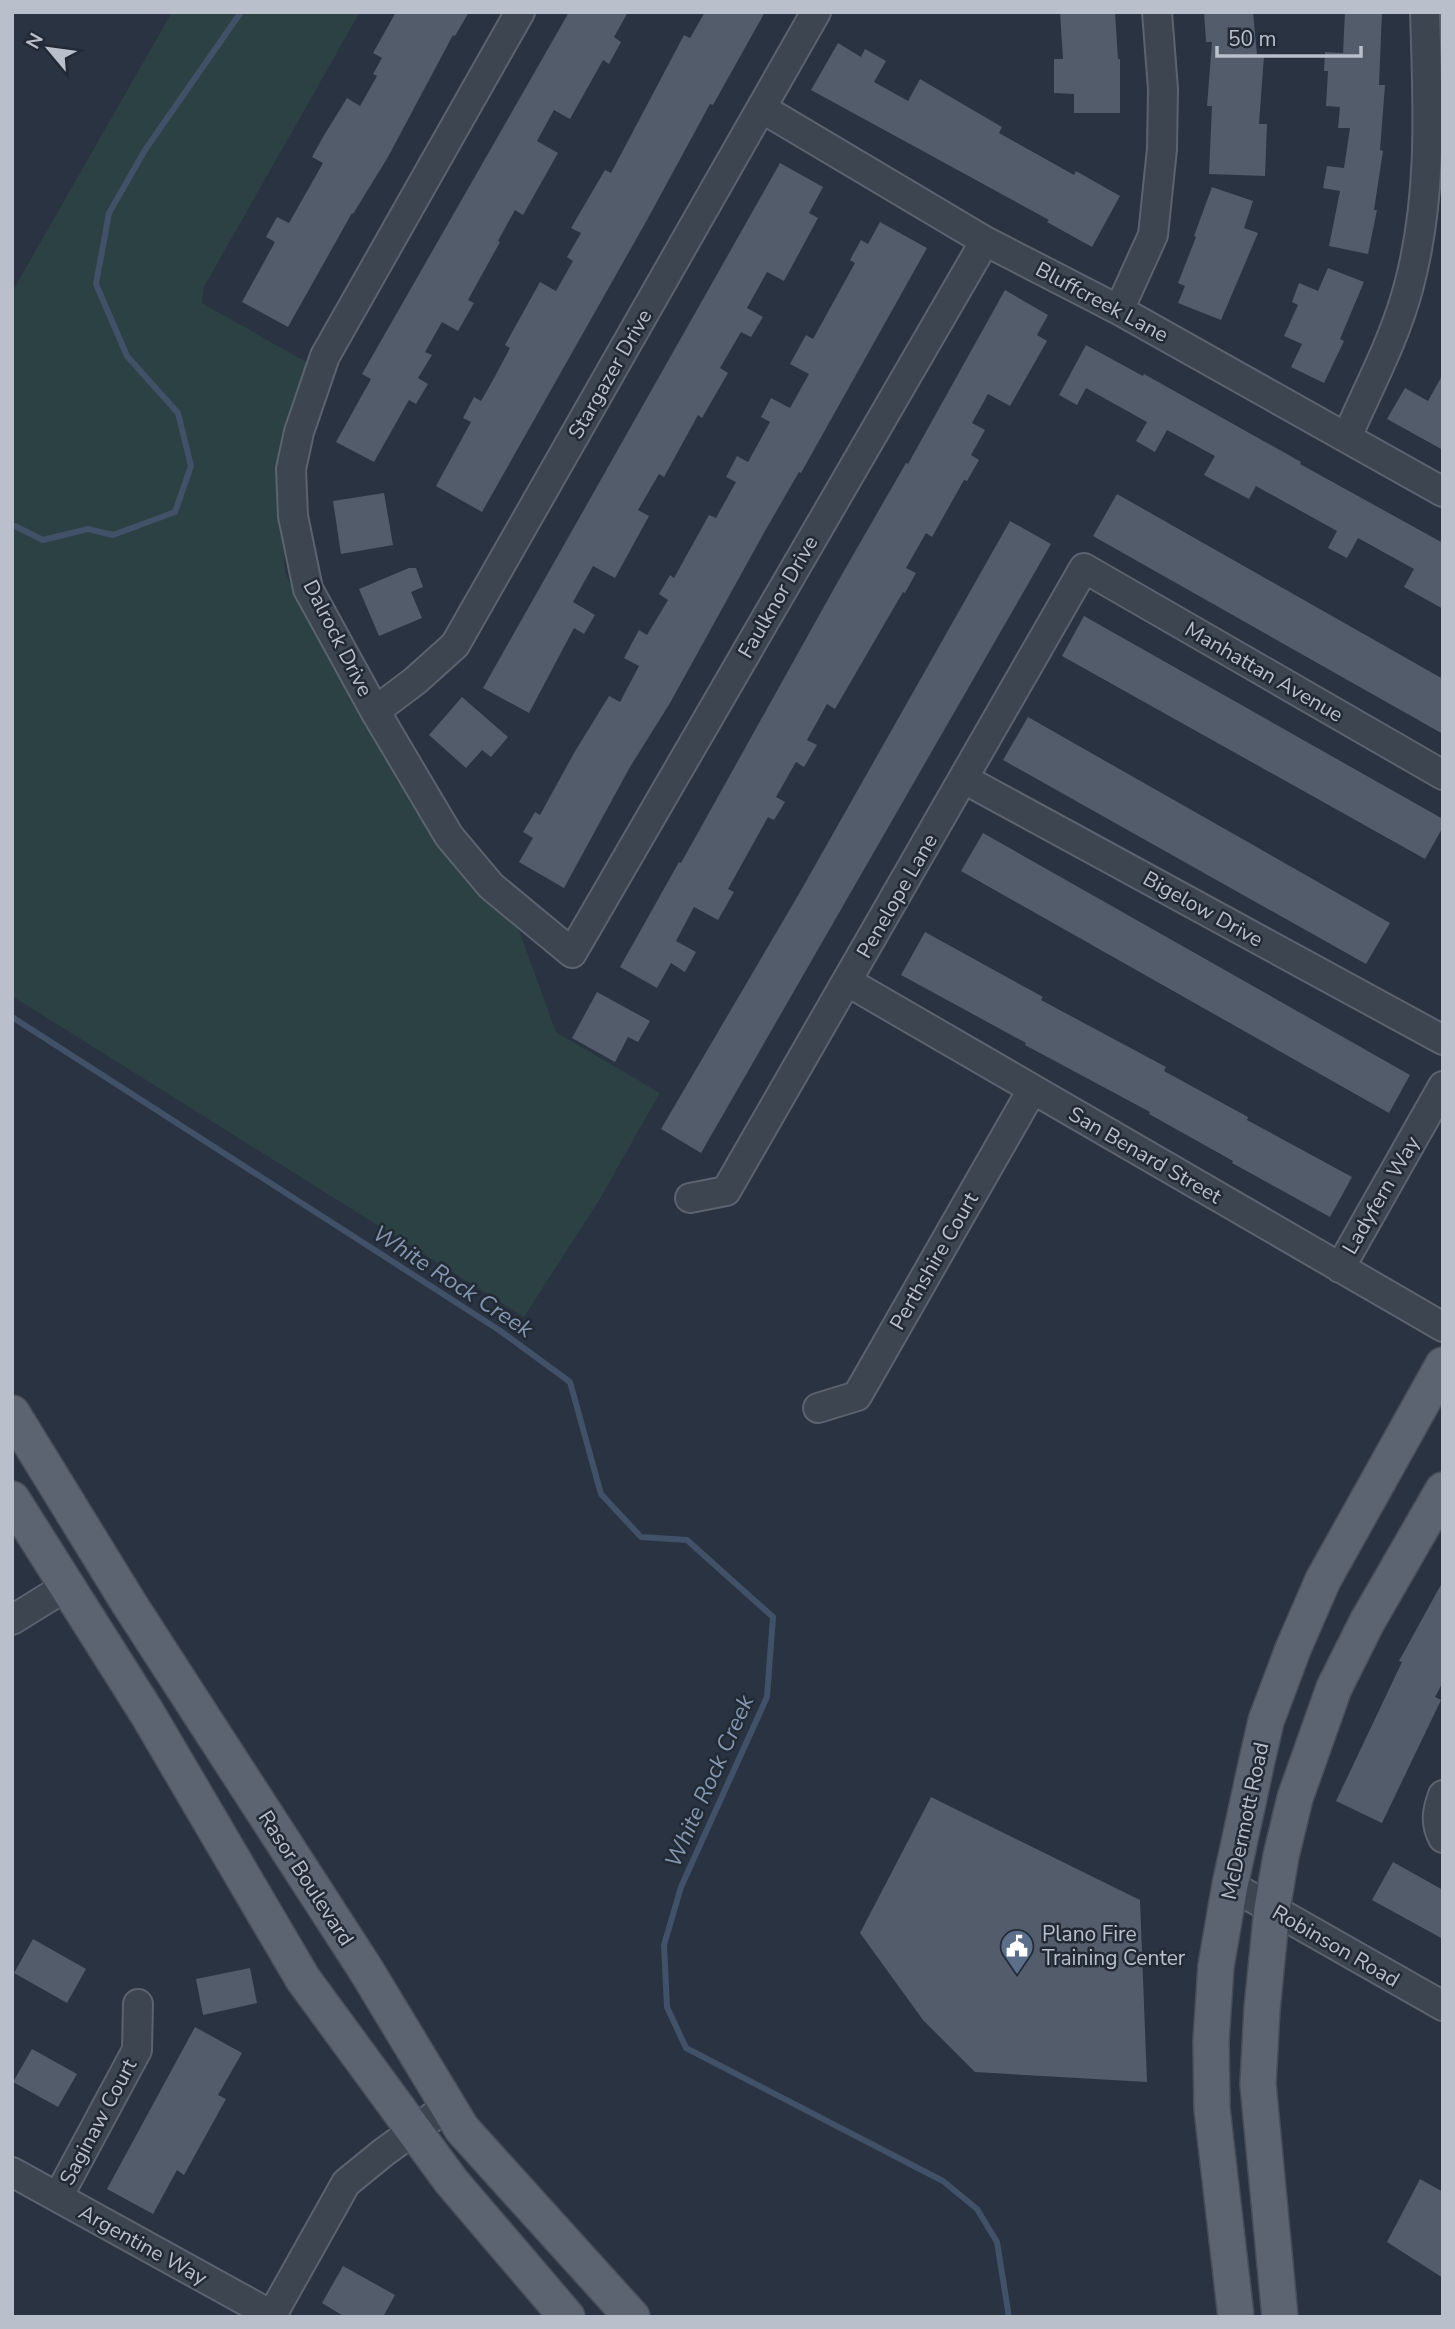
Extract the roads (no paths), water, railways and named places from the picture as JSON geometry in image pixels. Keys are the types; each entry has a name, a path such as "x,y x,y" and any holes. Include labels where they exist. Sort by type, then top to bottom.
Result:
{"main road":[{"name":"McDermott Road","path":"1236,2317 1212,2109 1211,2041 1216,1966 1230,1885 1266,1721 1293,1649 1323,1580 1443,1365"},
{"name":"Rasor Boulevard","path":"12,1413 130,1605 366,1970 462,2129 632,2317"},
{"name":"McDermott Road","path":"1280,2317 1258,2084 1272,1909 1281,1856 1295,1798 1334,1688 1367,1622 1443,1490"},
{"path":"12,1499 147,1713 303,1979 451,2181 567,2317"}],"street":[{"name":"Dalrock Drive","path":"520,12 325,356 296,444 291,469 293,516 309,589 375,711 449,836 491,886 572,953"},
{"name":"Stargazer Drive","path":"375,711 415,681 455,645 817,12"},
{"path":"1119,310 1153,235 1163,125 1157,12"},
{"path":"1347,437 1386,356 1408,289 1420,233 1428,171 1429,112 1425,12"},
{"name":"Bluffcreek Lane","path":"763,110 985,241 1119,310 1443,492"},
{"name":"Faulknor Drive","path":"572,953 985,241"},
{"name":"Manhattan Avenue","path":"1084,568 1443,775"},
{"name":"Penelope Lane","path":"690,1198 726,1191 1084,568"},
{"name":"Bigelow Drive","path":"964,779 1443,1040"},
{"name":"San Benard Street","path":"848,982 1443,1327"},
{"name":"Ladyfern Way","path":"1340,1268 1443,1086"},
{"name":"Perthshire Court","path":"818,1408 857,1396 1032,1090"},
{"path":"12,1620 67,1586"},
{"path":"1440,1833 1438,1807 1443,1795"},
{"name":"Robinson Road","path":"1230,1885 1443,2007"},
{"name":"Saginaw Court","path":"58,2197 137,2050 138,2004"},
{"path":"273,2316 346,2183 448,2106"},
{"name":"Argentine Way","path":"12,2172 178,2266 273,2316"}],"waterway":[{"path":"12,527 43,540 88,529 113,535 175,512 191,466 178,413 127,356 96,284 109,213 145,150 241,12"},
{"name":"White Rock Creek","path":"12,1017 499,1330 570,1382 601,1494 641,1537 687,1540 773,1617 767,1697 681,1887 664,1945 667,2007 686,2048 943,2181 977,2209 997,2242 1009,2317"}],"place":[{"name":"Plano Fire Training Center","path":"1017,1976"}]}
